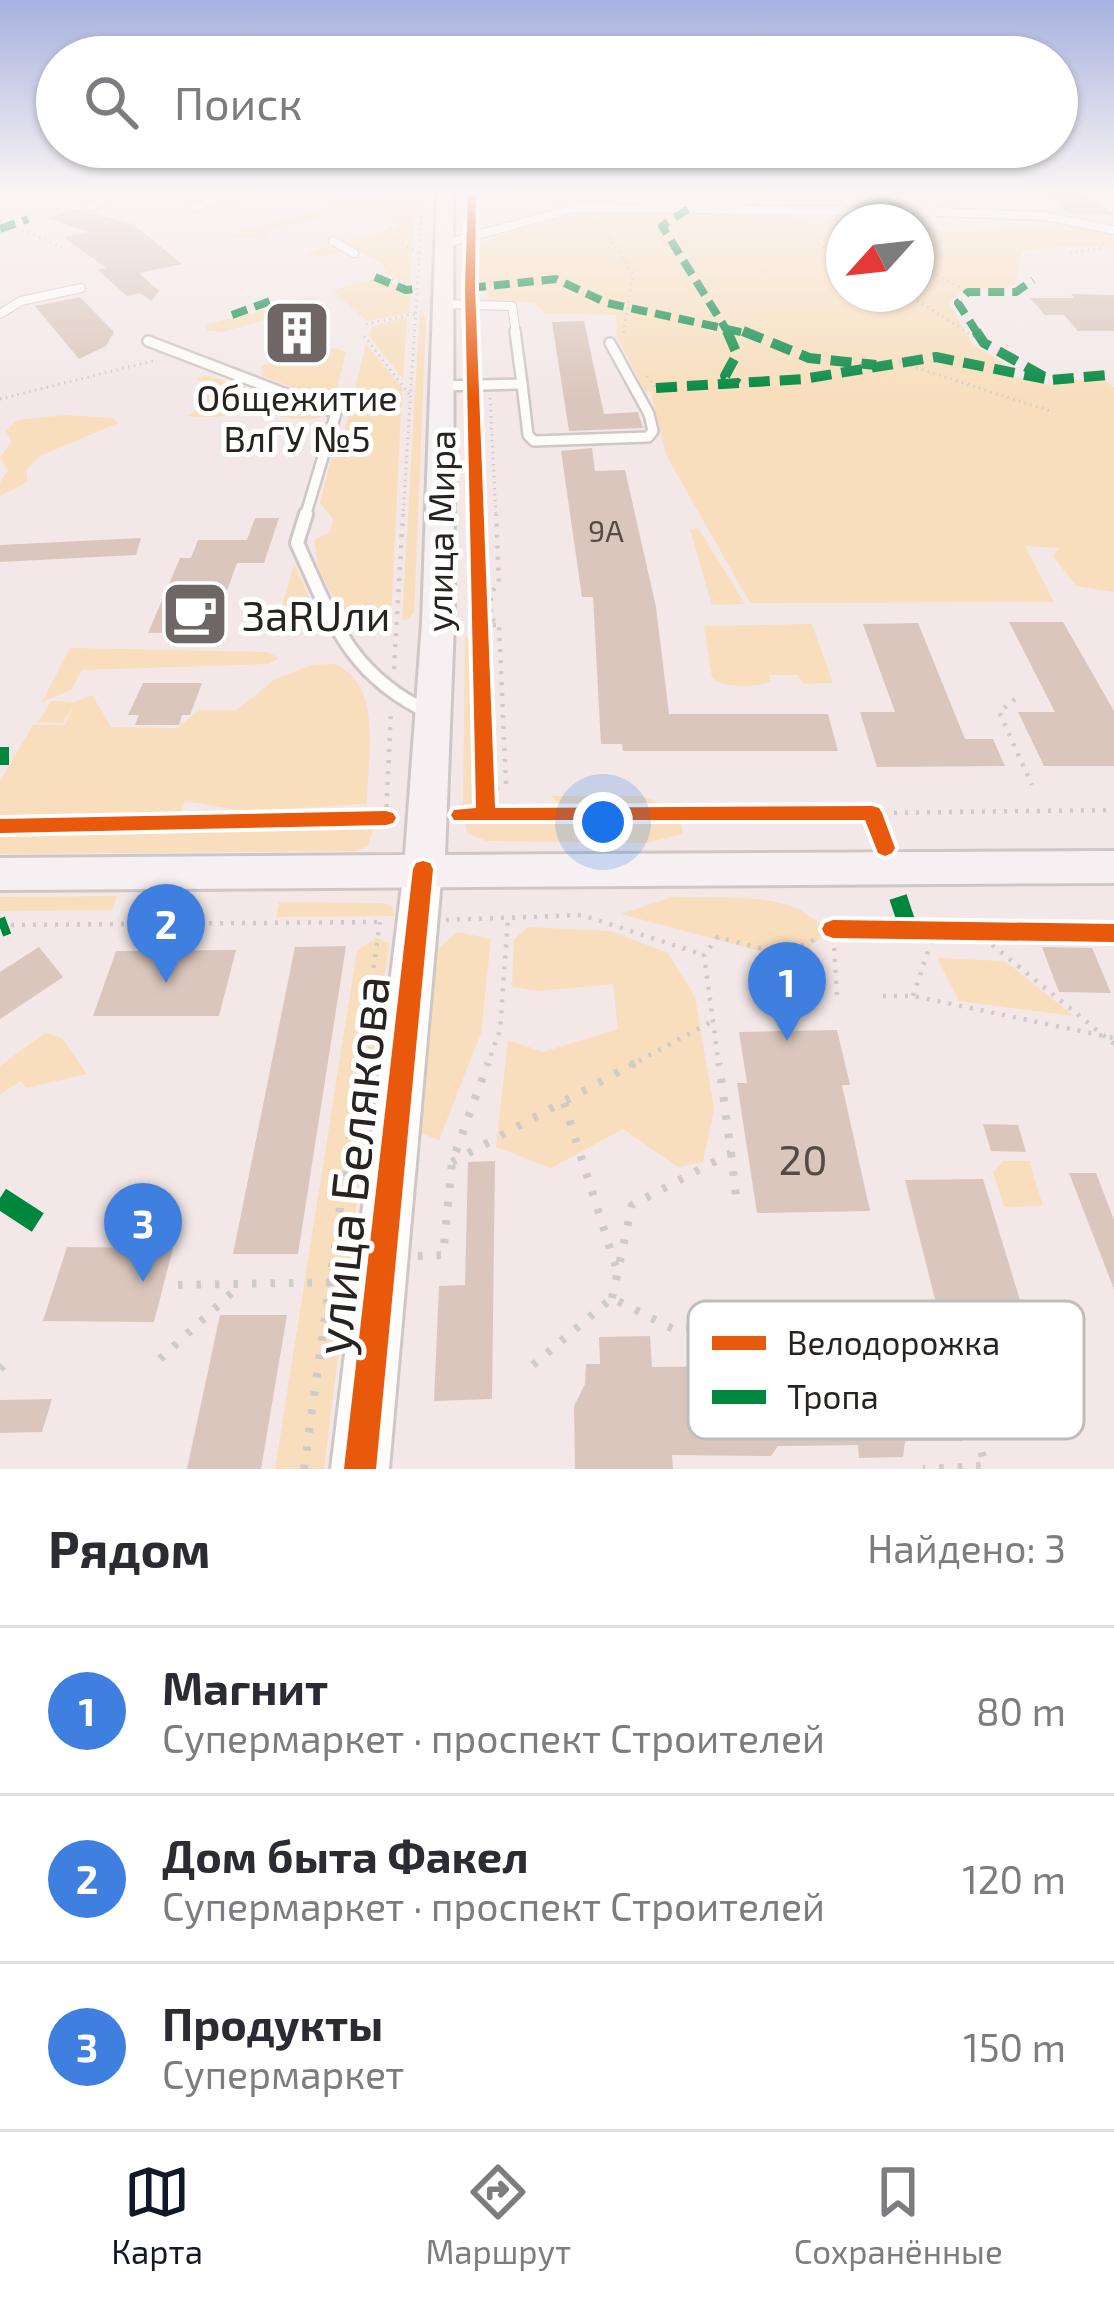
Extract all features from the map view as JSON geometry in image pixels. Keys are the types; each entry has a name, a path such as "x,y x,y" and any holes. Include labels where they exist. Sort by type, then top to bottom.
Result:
{"main road":[{"name":"улица Мира","path":"423,869 434,715 425,390 442,304 443,261"},
{"path":"0,874 1114,867"}],"street":[{"name":"улица Белякова","path":"360,1469 423,869"}],"lane":[{"path":"0,314 20,302 80,288"},
{"path":"442,304 512,306 528,435 534,441 648,437 653,431 649,414 610,343"},
{"path":"148,341 337,413 297,543 351,656 391,698 434,715"},
{"path":"425,390 522,384"}],"path":[{"path":"386,818 391,698 425,390 415,314 418,261"},
{"path":"623,339 634,274 625,261"},
{"path":"934,273 968,292"},
{"path":"381,275 416,289"},
{"path":"934,311 984,343"},
{"path":"366,324 415,314"},
{"path":"364,336 425,390"},
{"path":"0,399 182,354"},
{"path":"898,362 1053,412"},
{"path":"643,371 656,388"},
{"path":"486,793 506,784 499,625 491,618 491,593 499,583 490,385"},
{"path":"482,625 499,625"},
{"path":"1015,698 999,712 1032,785"},
{"path":"872,813 1114,810"},
{"path":"436,921 582,915 704,955"},
{"path":"178,1285 331,1282 443,1255 452,1162 500,1030 508,918"},
{"path":"0,925 385,922 304,1469"},
{"path":"737,1204 704,955 718,937 780,953 802,949 833,929 837,995"},
{"path":"913,996 935,930"},
{"path":"975,931 1112,1040"},
{"path":"883,996 913,996 1112,1040"},
{"path":"452,1162 713,1021"},
{"path":"564,1103 618,1272"},
{"path":"533,1365 612,1298 632,1205 731,1153"},
{"path":"160,1358 242,1283"},
{"path":"612,1298 673,1329 688,1328"},
{"path":"0,1369 9,1359"},
{"path":"923,1469 985,1466 978,1439"}],"shaded area":[{"path":"377,261 412,261 410,284 387,275"},
{"path":"473,261 826,261 826,312 934,312 934,261 1020,261 1015,285 994,290 964,288 949,303 973,344 1011,368 994,372 1049,385 1102,376 1114,388 1114,592 1076,586 1053,556 1059,548 1025,546 1054,602 750,603 666,455 651,392 645,391 617,337 616,315 545,313 534,303 488,301 486,285 473,288 473,276 481,275 473,272"},
{"path":"379,278 410,290 409,313 367,321 332,290"},
{"path":"314,297 323,304 222,332 206,330 208,324 265,310 263,305"},
{"path":"420,310 426,318 414,613 406,621 402,619"},
{"path":"407,317 403,379 369,336 372,326"},
{"path":"366,344 402,388 391,621 347,622 319,571 314,540 330,532 333,519 320,503 331,459 341,445"},
{"path":"334,348 346,352 333,404 261,375 262,366"},
{"path":"204,375 303,404 323,416 187,416 204,406 196,398 219,387 196,379"},
{"path":"65,415 112,418 118,423 40,456 26,470 28,482 0,496 0,483 8,470 0,458 11,442 6,431 17,420"},
{"path":"698,528 745,604 712,605 690,529"},
{"path":"294,564 320,621 305,626 278,620"},
{"path":"812,624 833,683 804,684 797,675 770,675 770,682 740,686 712,678 704,626"},
{"path":"465,637 477,637 478,806 463,807"},
{"path":"70,648 267,652 279,658 268,664 82,670 71,690 42,702"},
{"path":"335,664 350,674 367,706 367,804 244,811 185,801 180,814 0,817 0,781 33,725 65,725 74,705 63,723 38,722 51,701 75,702 92,695 111,727 178,728 199,710 237,710 275,679 312,665"},
{"path":"550,796 642,796 677,810 567,810"},
{"path":"465,822 681,823 683,834 646,843 486,841 467,833"},
{"path":"373,828 368,846 356,851 0,854 0,834"},
{"path":"117,896 112,910 0,911 0,897"},
{"path":"672,897 777,902 796,908 826,932 806,951 778,956 621,914"},
{"path":"279,902 384,903 393,908 395,916 276,917"},
{"path":"528,927 611,931 668,953 695,997 714,1109 703,1162 678,1167 623,1129 551,1168 496,1147 508,1040 543,1052 618,1029 613,984 540,991 512,987 514,939"},
{"path":"458,932 491,939 481,1033 439,1140 415,1131 430,955"},
{"path":"377,938 389,943 324,1469 275,1469 357,950"},
{"path":"937,958 1005,961 1074,1016 959,1001"},
{"path":"45,1033 62,1038 87,1074 26,1088 21,1081 0,1094 0,1066"},
{"path":"1003,1161 1029,1161 1043,1206 1004,1207 993,1172"}],"building":[{"path":"96,261 182,264 139,273 159,291 151,301 140,293 127,296 98,270 107,268"},
{"path":"1071,294 1114,295 1114,331 1078,331 1064,315 1045,315 1030,298 1074,298"},
{"path":"80,297 114,332 106,346 79,359 35,306"},
{"path":"584,321 604,414 638,412 643,428 569,431 552,322"},
{"path":"592,448 595,471 625,470 656,607 669,714 828,714 838,751 623,751 622,744 601,744 593,597 582,597 561,451"},
{"path":"255,518 279,518 264,563 237,563 212,632 148,633 180,558 191,558 198,540 247,540"},
{"path":"141,538 136,555 0,562 0,545"},
{"path":"1009,622 1063,622 1114,711 1114,766 1044,766 1018,712 1055,712"},
{"path":"918,623 965,739 993,739 1005,766 877,767 860,712 895,712 863,624"},
{"path":"143,683 202,683 190,715 182,715 179,725 135,725 139,715 128,715"},
{"path":"346,946 298,1254 233,1254 295,947"},
{"path":"39,947 63,977 0,1019 0,972"},
{"path":"1042,947 1092,948 1111,993 1059,992"},
{"path":"236,950 219,1016 93,1016 116,951"},
{"path":"837,1030 850,1085 842,1085 870,1211 757,1213 737,1083 747,1083 739,1032"},
{"path":"983,1124 1018,1125 1026,1152 991,1151"},
{"path":"495,1161 492,1399 434,1401 439,1286 465,1285 468,1162"},
{"path":"1069,1173 1096,1173 1114,1220 1114,1289"},
{"path":"983,1179 1020,1301 935,1301 905,1180"},
{"path":"67,1247 173,1248 154,1322 43,1321"},
{"path":"220,1315 287,1315 261,1469 187,1469"},
{"path":"650,1336 652,1367 688,1367 688,1439 962,1441 905,1441 903,1457 859,1458 858,1445 778,1446 771,1456 672,1455 673,1469 575,1469 574,1406 585,1384 586,1364 600,1364 599,1337"},
{"path":"52,1399 42,1432 0,1433 0,1400"}],"marked path":[{"path":"683,261 732,340 737,354 725,376 739,384"},
{"path":"375,277 406,290 416,289"},
{"path":"470,288 556,279 607,303 734,328 809,358 876,365"},
{"path":"1033,280 1016,292 968,292 958,303 984,343 1050,380 1108,375"},
{"path":"232,315 276,299"},
{"path":"656,388 803,379 936,357 1050,380"},
{"path":"0,756 9,756"},
{"path":"898,897 909,930"},
{"path":"0,928 8,925"},
{"path":"0,1198 51,1231"}],"cycle path":[{"path":"471,261 486,814"},
{"path":"461,815 872,813 885,848"},
{"path":"0,826 386,818"},
{"path":"360,1469 423,869"},
{"path":"833,929 1114,933"}],"place":[{"name":"Общежитие ВлГУ №5","path":"297,333"},
{"name":"ЗаRUли","path":"195,614"},
{"name":"Дом быта Факел","path":"166,983"},
{"name":"Магнит","path":"787,1041"},
{"name":"Продукты","path":"143,1282"}]}
